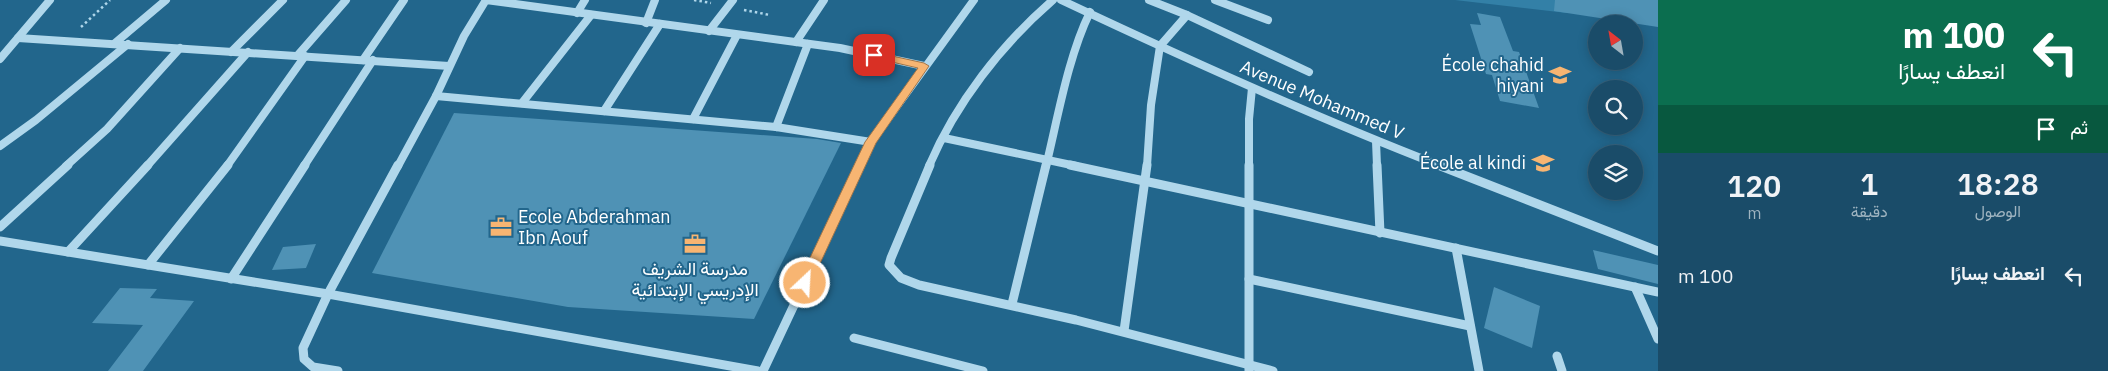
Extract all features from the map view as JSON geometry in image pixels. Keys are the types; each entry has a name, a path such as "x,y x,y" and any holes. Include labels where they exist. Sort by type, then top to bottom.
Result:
{"street":[{"path":"0,59 50,0"},
{"path":"115,43 166,0"},
{"path":"231,52 282,0"},
{"path":"148,265 230,162 302,56 346,0"},
{"path":"231,279 404,0"},
{"path":"338,371 314,367 304,359 303,348 328,294 486,0 840,48 924,66"},
{"path":"577,13 585,0"},
{"path":"646,23 655,0"},
{"path":"709,31 733,0"},
{"path":"796,42 824,0"},
{"path":"763,371 871,142 924,66 960,21 974,0"},
{"path":"1053,0 1025,27 992,66 958,113 944,138 893,249 889,265 892,271 911,282 1124,331 1249,368 1273,371"},
{"name":"Avenue Mohammed V","path":"1061,0 1252,88 1376,141 1658,251"},
{"path":"1012,304 1073,58 1081,30 1090,12"},
{"path":"522,103 591,15"},
{"path":"1187,16 1309,72"},
{"path":"604,111 660,24"},
{"path":"692,119 737,35"},
{"path":"18,38 449,66"},
{"path":"0,146 47,112 128,44"},
{"path":"776,127 808,44"},
{"path":"1124,331 1146,181 1151,105 1160,46"},
{"path":"0,227 107,129 180,48"},
{"path":"68,252 167,145 248,52"},
{"path":"1249,368 1249,120 1252,88"},
{"path":"436,96 776,127 871,142"},
{"path":"944,138 1658,292"},
{"path":"1376,141 1380,233"},
{"path":"0,241 328,294 758,371"},
{"path":"1456,248 1479,371"},
{"path":"1248,279 1470,326"},
{"path":"1635,287 1658,339"},
{"path":"854,338 983,371"},
{"path":"1558,356 1562,371"}],"lane":[{"path":"1149,0 1187,16 1160,46"},
{"path":"1215,0 1268,20"}],"path":[{"path":"67,40 110,0"}],"shaded area":[{"path":"1455,0 1563,0 1567,13"}],"building":[{"path":"1555,0 1658,0 1658,27 1643,25 1643,15 1588,16 1554,11"},
{"path":"1477,13 1500,17 1513,51 1519,52 1539,108 1500,101 1492,75 1486,74 1470,24 1481,25"},
{"path":"454,113 817,139 841,143 754,319 568,307 372,273"},
{"path":"316,244 306,268 272,270 283,247"},
{"path":"1593,250 1658,265 1658,284 1598,269"},
{"path":"1494,287 1540,306 1532,348 1484,328"},
{"path":"120,288 157,289 150,298 194,301 143,371 108,371 143,325 92,323"}],"place":[{"name":"École chahid hiyani","path":"1560,75"},
{"name":"École al kindi","path":"1543,163"},
{"name":"Ecole Abderahman Ibn Aouf","path":"501,227"},
{"name":"مدرسة الشريف الإدريسي الإبتدائية","path":"695,244"}],"route":[{"path":"805,283 871,142 924,66 874,55"}]}
